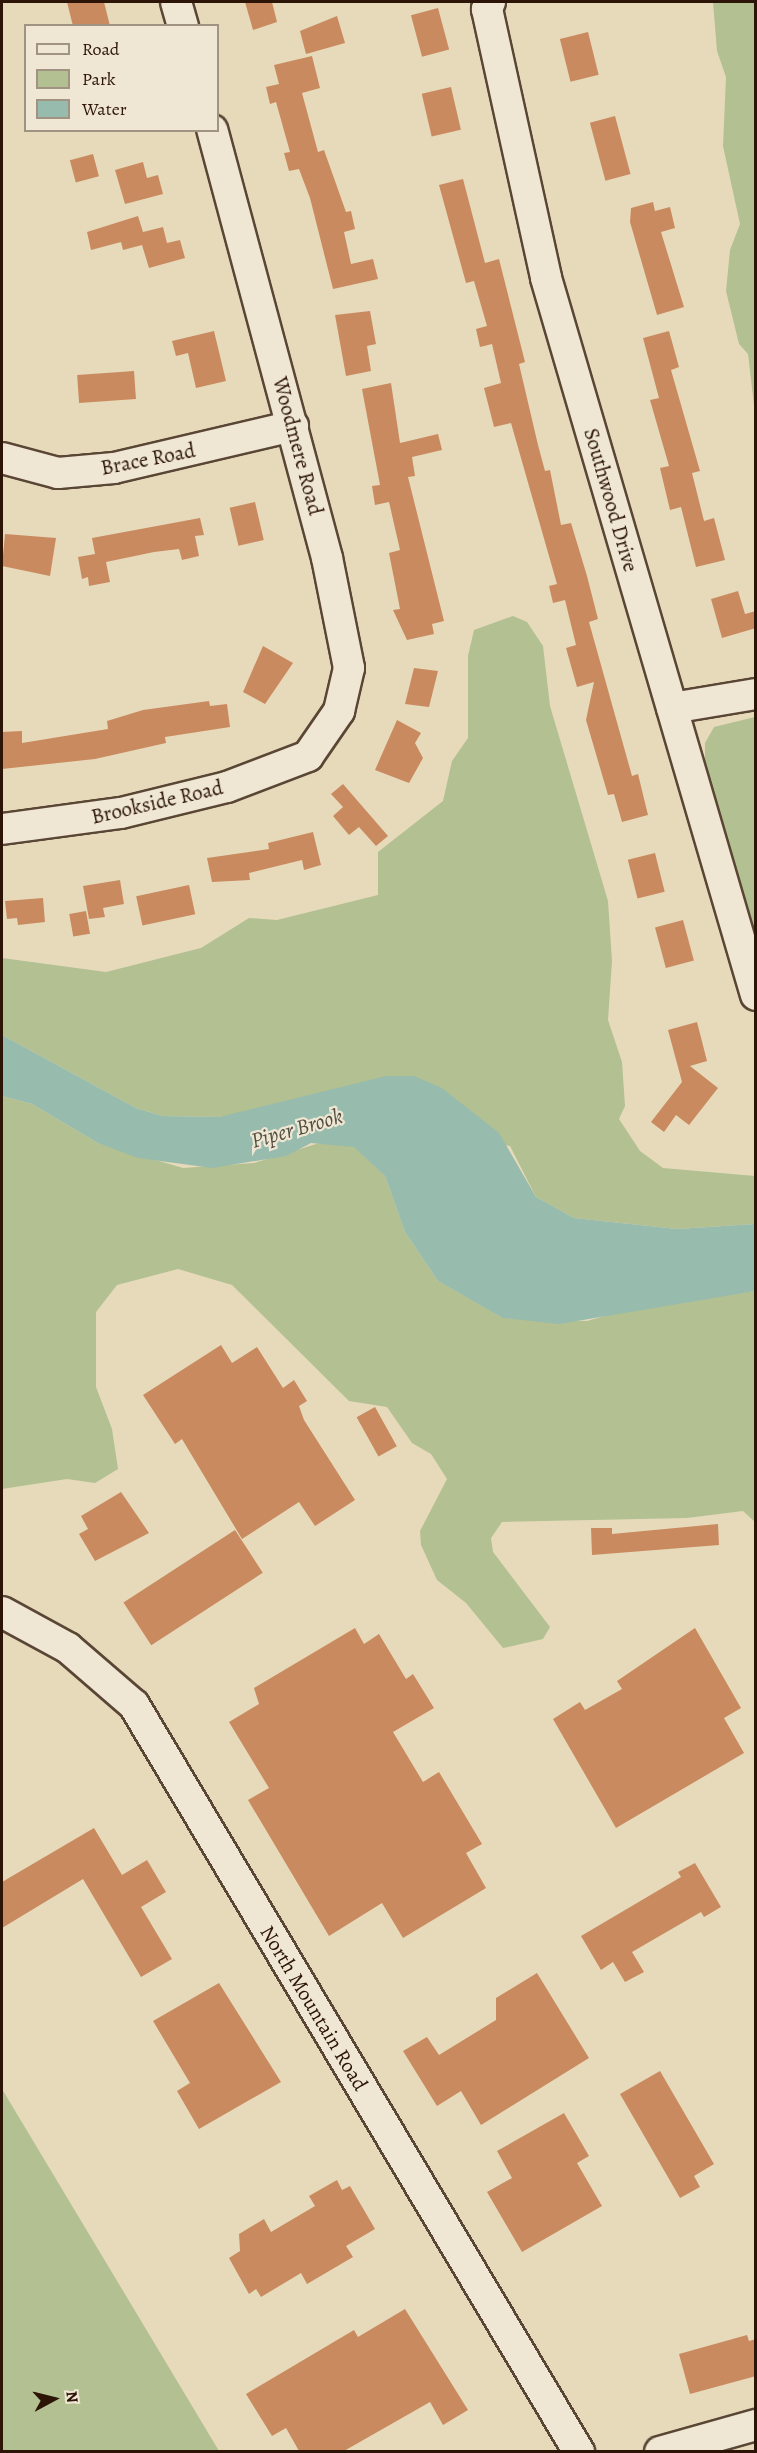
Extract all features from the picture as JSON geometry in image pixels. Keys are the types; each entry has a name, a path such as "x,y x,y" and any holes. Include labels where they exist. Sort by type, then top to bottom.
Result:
{"street":[{"path":"176,2 182,24"},
{"name":"Southwood Drive","path":"489,2 487,9 546,278 756,995"},
{"name":"Woodmere Road","path":"213,132 293,426 349,668 339,711 308,756"},
{"name":"Brace Road","path":"2,458 58,473 114,468 293,426"},
{"path":"672,708 756,694"},
{"name":"Brookside Road","path":"2,829 121,813 227,787 308,756"},
{"name":"North Mountain Road","path":"2,1612 69,1648 134,1705 579,2451"},
{"path":"660,2451 756,2426"}],"green space":[{"path":"713,2 755,2 755,414 748,354 739,344 726,291 730,250 740,224 723,146 726,77 717,51"},
{"path":"513,616 527,622 543,646 550,706 608,901 612,961 608,1020 622,1062 625,1106 619,1119 640,1151 663,1168 755,1176 755,1224 677,1229 574,1218 536,1197 510,1146 271,1107 219,1117 162,1116 136,1108 2,1035 2,958 106,972 201,948 249,918 277,920 378,895 378,852 443,801 452,761 468,738 468,656 474,630"},
{"path":"756,717 755,932 705,761 705,743 714,727"},
{"path":"2,1096 32,1104 98,1143 183,1168 254,1163 326,1141 354,1146 385,1176 405,1232 438,1281 504,1318 587,1321 641,1306 755,1291 755,1522 743,1511 687,1518 502,1522 491,1538 493,1552 550,1627 543,1639 503,1648 466,1603 437,1580 421,1545 420,1531 447,1479 431,1454 412,1443 387,1407 349,1401 232,1285 178,1269 117,1285 96,1312 96,1387 112,1429 118,1469 95,1483 67,1479 2,1489"},
{"path":"2,2089 219,2451 2,2451"}],"water":[{"name":"Piper Brook","path":"2,1035 136,1108 162,1116 219,1117 386,1076 414,1076 442,1088 499,1133 536,1197 574,1218 677,1229 755,1224 755,1291 559,1324 503,1318 438,1281 405,1232 385,1176 354,1147 311,1143 286,1156 212,1168 138,1158 98,1143 32,1104 2,1096"}],"building":[{"path":"67,2 104,2 110,24 72,24"},
{"path":"245,2 272,2 277,22 253,30"},
{"path":"438,8 449,50 422,57 411,15"},
{"path":"337,16 345,43 306,54 300,31"},
{"path":"588,32 599,75 571,82 560,39"},
{"path":"312,56 320,88 302,93 318,152 324,150 346,212 351,211 355,229 344,232 351,264 373,259 378,279 333,289 310,198 299,169 289,171 284,153 290,152 276,102 270,104 266,87 279,84 274,65"},
{"path":"451,87 461,130 432,137 422,94"},
{"path":"615,116 631,174 605,181 590,123"},
{"path":"93,154 99,176 76,182 70,160"},
{"path":"143,162 147,178 158,175 163,194 125,204 115,170"},
{"path":"463,179 485,263 499,259 525,362 519,364 545,471 550,470 561,525 571,523 598,619 589,622 632,776 638,774 648,815 622,822 614,794 608,795 586,720 594,682 577,687 566,648 576,645 565,600 553,603 549,586 557,584 511,423 494,427 484,388 501,383 492,344 480,347 476,329 487,326 474,281 466,283 439,185"},
{"path":"653,202 655,211 670,207 675,228 661,232 684,307 657,315 630,222 631,208"},
{"path":"138,216 143,232 163,227 167,243 180,240 185,258 149,268 142,245 123,250 121,242 91,250 87,232"},
{"path":"370,311 376,344 367,346 371,371 346,376 335,315"},
{"path":"214,331 226,381 196,388 188,353 176,356 172,341"},
{"path":"669,331 679,367 671,370 700,471 692,473 704,521 714,518 725,560 696,567 681,507 670,510 660,468 669,466 650,400 659,398 643,338"},
{"path":"134,371 136,399 79,403 77,375"},
{"path":"391,383 400,443 438,434 442,450 412,457 415,476 408,477 444,621 432,624 434,634 407,640 393,610 400,609 389,553 400,550 389,502 375,505 372,486 380,485 362,389"},
{"path":"255,502 264,540 238,546 230,508"},
{"path":"200,518 204,535 195,536 199,556 182,560 179,549 154,552 106,562 110,582 89,586 88,577 82,579 78,557 95,554 92,538"},
{"path":"5,534 56,538 50,576 2,566"},
{"path":"738,591 745,614 756,611 756,628 722,638 711,599"},
{"path":"263,646 293,663 265,704 243,692"},
{"path":"414,668 438,671 429,707 405,704"},
{"path":"209,701 210,706 227,704 230,727 165,737 166,743 95,759 2,769 2,732 22,731 22,743 108,729 107,721 143,710"},
{"path":"397,720 421,733 415,743 423,758 409,783 375,770"},
{"path":"343,784 388,836 376,846 359,827 349,835 333,816 343,807 331,794"},
{"path":"313,832 321,865 304,870 302,860 249,873 250,880 212,882 207,858 269,849 268,843"},
{"path":"655,853 665,892 638,899 628,860"},
{"path":"120,880 124,904 103,908 105,917 89,919 83,886"},
{"path":"189,885 195,914 142,926 136,896"},
{"path":"43,898 45,922 18,925 17,918 7,919 5,901"},
{"path":"86,911 90,934 73,937 69,914"},
{"path":"683,920 694,961 666,968 655,928"},
{"path":"697,1022 707,1061 690,1066 718,1088 689,1125 676,1115 664,1132 651,1122 682,1082 668,1030"},
{"path":"221,1345 232,1363 257,1347 283,1388 294,1380 307,1401 299,1406 304,1420 355,1500 315,1526 299,1502 242,1539 182,1439 175,1444 143,1395"},
{"path":"375,1407 397,1446 378,1457 357,1417"},
{"path":"121,1492 149,1533 95,1561 79,1534 88,1529 81,1516"},
{"path":"718,1524 719,1545 592,1555 591,1528 612,1528 612,1534"},
{"path":"235,1530 263,1573 151,1645 123,1602"},
{"path":"355,1628 364,1644 379,1634 406,1679 413,1674 434,1708 393,1732 423,1782 439,1772 482,1844 466,1853 486,1888 403,1938 382,1903 329,1936 248,1800 269,1788 229,1722 259,1704 254,1688"},
{"path":"695,1628 741,1708 724,1718 744,1753 616,1828 553,1719 580,1702 585,1710 622,1689 617,1681"},
{"path":"94,1828 122,1875 147,1860 166,1892 141,1907 172,1959 141,1977 83,1879 2,1928 2,1882"},
{"path":"695,1863 721,1907 704,1917 701,1912 632,1952 644,1972 625,1982 613,1962 601,1970 581,1936 681,1877 678,1872"},
{"path":"537,1973 589,2058 481,2125 461,2091 437,2106 403,2051 427,2037 439,2055 496,2020 496,1998"},
{"path":"219,1983 281,2082 199,2129 177,2091 190,2083 153,2021"},
{"path":"660,2071 714,2164 694,2176 700,2187 680,2198 620,2094"},
{"path":"564,2113 589,2156 577,2163 602,2206 522,2252 487,2192 512,2178 497,2151"},
{"path":"337,2180 342,2190 350,2186 375,2229 346,2246 353,2257 307,2284 301,2273 261,2297 256,2289 249,2294 229,2258 240,2251 239,2234 264,2219 271,2232 315,2206 309,2196"},
{"path":"405,2309 468,2410 443,2425 430,2402 344,2451 299,2451 286,2428 272,2436 246,2394 354,2330 358,2337"},
{"path":"747,2335 749,2341 756,2339 756,2376 690,2394 679,2354"}]}
